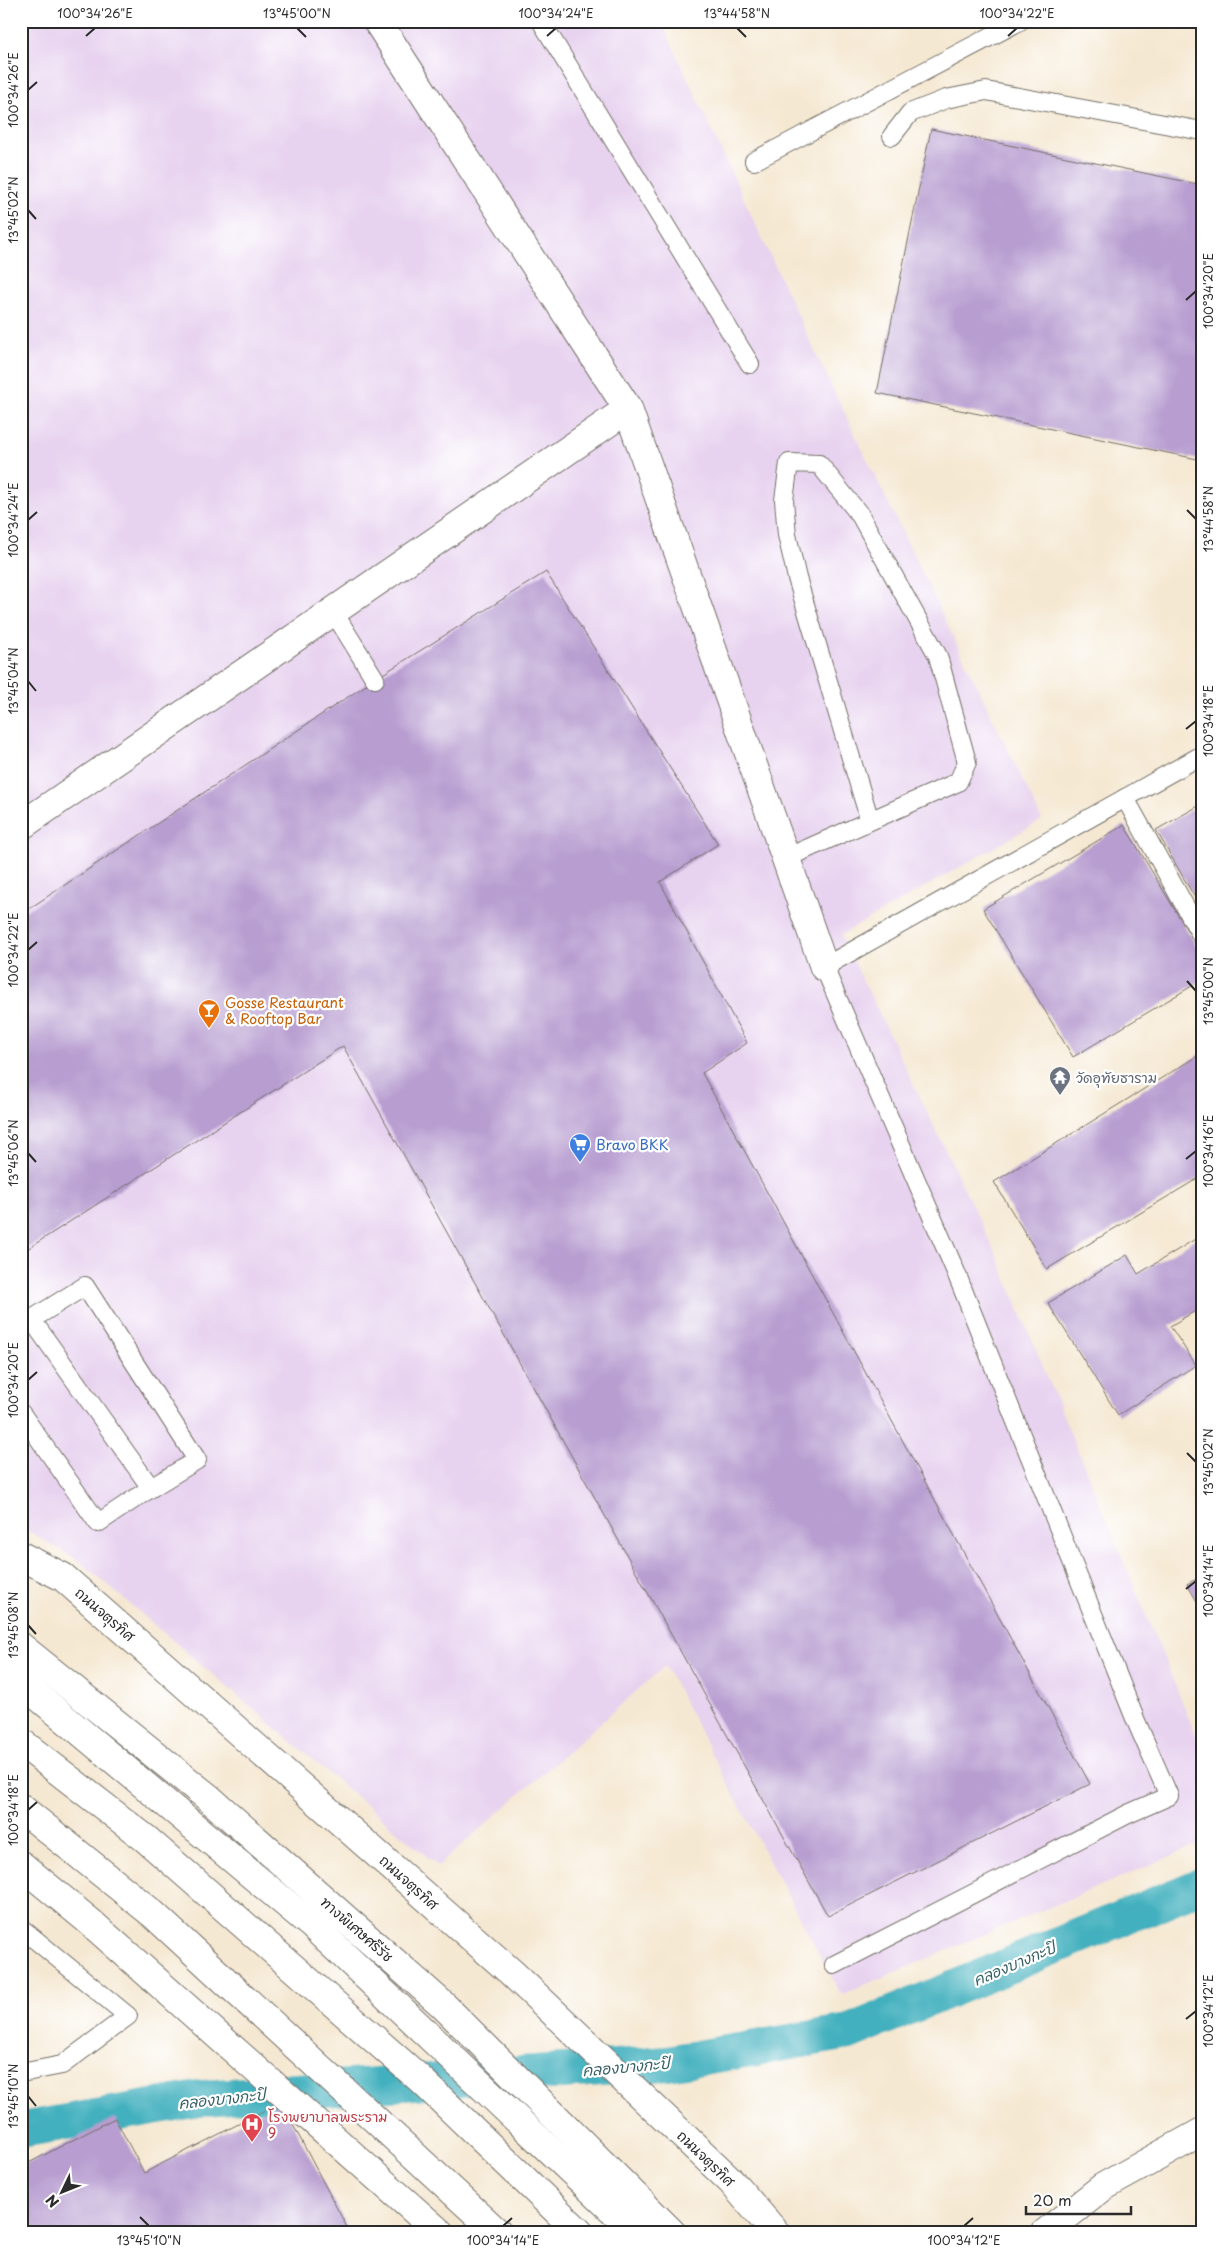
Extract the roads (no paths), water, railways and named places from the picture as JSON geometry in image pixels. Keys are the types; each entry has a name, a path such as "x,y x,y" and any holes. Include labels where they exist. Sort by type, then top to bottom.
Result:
{"main road":[{"path":"377,21 628,409 824,967"},
{"path":"21,826 628,409"},
{"name":"ถนนจตุรทิศ","path":"21,1556 63,1577 512,1973 731,2181 776,2233"},
{"name":"ทางพิเศษศรีรัช","path":"21,1648 210,1799 443,2005 672,2233"},
{"path":"21,1682 313,1926 637,2233"},
{"path":"21,1742 146,1839 420,2079 580,2233"},
{"path":"21,1808 153,1914 490,2225"},
{"path":"21,1865 89,1920 440,2233"},
{"path":"1045,2233 1103,2187 1202,2132"}],"lane":[{"path":"541,21 750,364"},
{"path":"754,161 1020,21"},
{"path":"892,136 910,113 946,99 986,92 1202,131"},
{"path":"786,858 870,822 958,782 967,762 938,656 860,515 819,464 788,463 784,500 787,535 796,578 870,822"},
{"path":"333,611 374,679"},
{"path":"834,1965 1128,1814 1169,1796 1136,1721 955,1270 824,967 1202,755"},
{"path":"1125,798 1202,937"},
{"path":"21,1413 98,1523 196,1460 85,1286 26,1323 151,1488"},
{"path":"21,1928 128,2016 62,2065 21,2073"}],"waterway":[{"name":"คลองบางกะปิ","path":"21,2130 204,2098 668,2063 849,2032 1202,1885"}],"place":[{"name":"Gosse Restaurant & Rooftop Bar","path":"209,1029"},
{"name":"วัดอุทัยธาราม","path":"1060,1096"},
{"name":"Bravo BKK","path":"580,1163"},
{"name":"โรงพยาบาลพระราม 9","path":"252,2143"}]}
